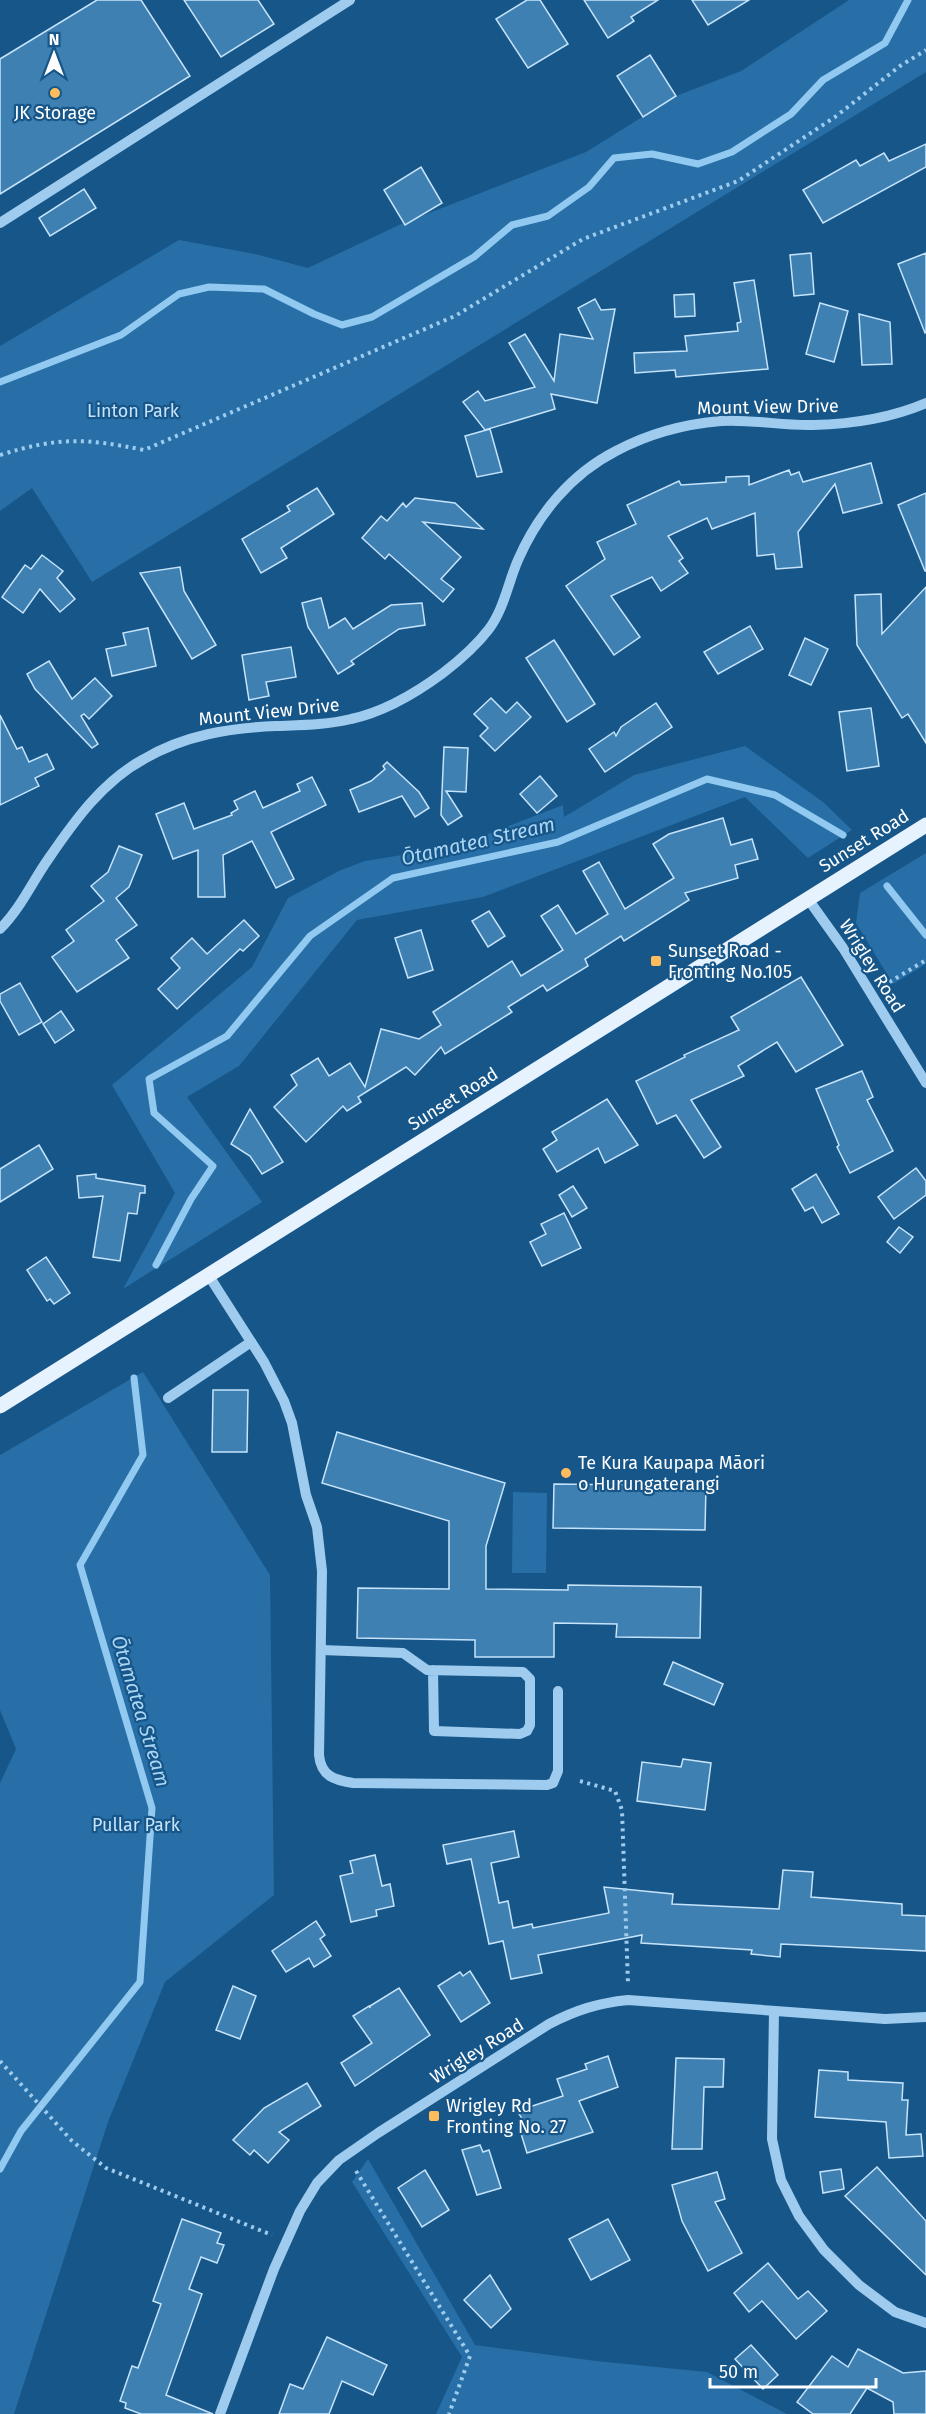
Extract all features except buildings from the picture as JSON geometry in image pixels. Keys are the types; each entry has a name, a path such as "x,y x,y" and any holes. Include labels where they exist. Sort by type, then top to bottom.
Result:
{"main road":[{"name":"Sunset Road","path":"0,1406 926,825"}],"street":[{"path":"0,223 350,0"},
{"name":"Mount View Drive","path":"0,929 13,915 48,860 88,805 107,784 141,760 170,745 200,734 273,726 322,724 354,719 413,693 443,673 468,653 489,628 499,612 518,561 540,518 583,471 617,450 658,433 690,425 724,421 813,425 866,421 926,403"},
{"name":"Wrigley Road","path":"808,899 926,1083"},
{"path":"208,1276 251,1342 284,1401 292,1424 306,1495 317,1527 322,1570 320,1764 331,1778 346,1782 547,1785 553,1783 558,1771 558,1691"},
{"path":"168,1398 251,1342"},
{"path":"321,1650 403,1653 423,1668 433,1670 526,1674 530,1679 530,1725 527,1731 520,1734 434,1731 433,1670"},
{"name":"Wrigley Road","path":"220,2414 287,2241 300,2211 317,2183 349,2154 549,2024 576,2010 628,2000 885,2019 926,2018"},
{"path":"774,2011 772,2139 781,2180 799,2216 824,2250 859,2285 895,2312 926,2323"}],"path":[{"path":"0,455 47,442 71,439 100,441 144,450 445,321 583,239 738,181 825,124 900,66 926,50"},
{"path":"871,994 926,960"},
{"path":"580,1781 615,1791 622,1810 628,2000"},
{"path":"0,2061 72,2141 106,2168 287,2241"},
{"path":"356,2171 470,2356 449,2414"}],"green space":[{"name":"Linton Park","path":"849,0 926,0 926,72 92,582 32,488 0,511 0,346 179,240 255,254 308,268 401,224 586,152 676,96 741,71"},
{"path":"745,746 823,802 852,830 808,858 745,797 483,897 357,920 239,1066 187,1097 262,1202 123,1289 175,1193 112,1085 252,967 288,898 341,870 365,861 457,846 563,805 564,817 634,775"},
{"path":"926,853 926,964 893,984 856,923 860,893"},
{"name":"Pullar Park","path":"143,1372 270,1575 274,1895 165,1982 108,2122 14,2414 0,2414 0,1783 16,1749 0,1710 0,1455"},
{"path":"513,1492 547,1493 546,1573 512,1573"},
{"path":"368,2159 475,2345 596,2361 707,2372 787,2414 436,2414 462,2357 352,2182"}],"waterway":[{"path":"0,382 121,335 179,294 209,287 264,289 342,325 372,317 474,257 512,225 548,216 589,187 614,158 652,154 698,164 732,152 791,114 823,80 885,43 908,0"},
{"name":"Ōtamatea Stream","path":"156,1265 191,1199 213,1166 154,1113 149,1079 227,1036 310,936 393,878 558,842 707,779 775,795 843,835"},
{"name":"Ōtamatea Stream","path":"887,886 926,935"},
{"name":"Ōtamatea Stream","path":"0,2169 21,2131 140,1982 152,1808 80,1565 143,1455 134,1378"}],"place":[{"name":"JK Storage","path":"55,93"},
{"name":"Sunset Road - Fronting No.105","path":"656,961"},
{"name":"Te Kura Kaupapa Māori o Hurungaterangi","path":"566,1473"},
{"name":"Wrigley Rd Fronting No. 27","path":"434,2116"}]}
